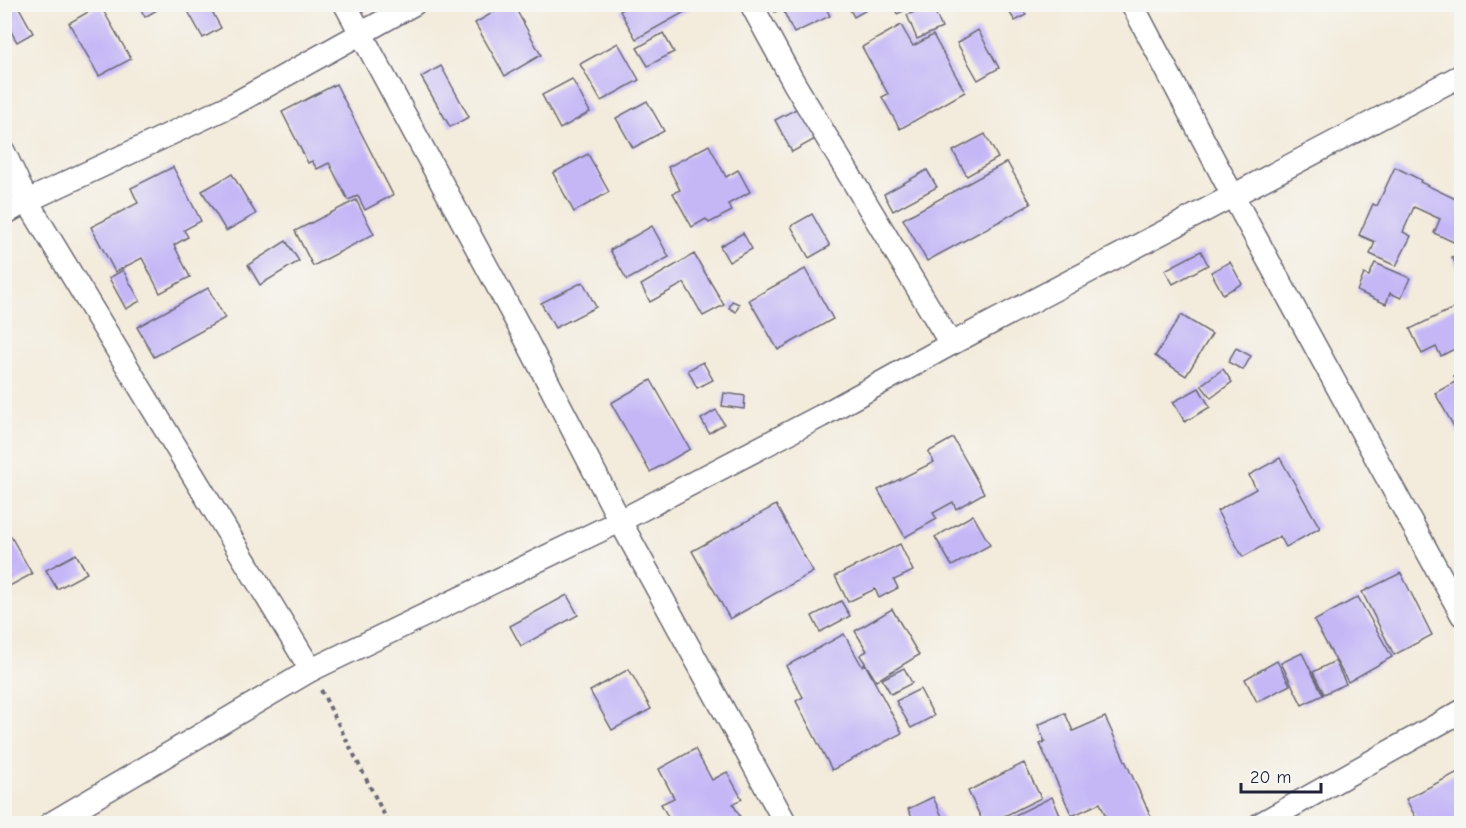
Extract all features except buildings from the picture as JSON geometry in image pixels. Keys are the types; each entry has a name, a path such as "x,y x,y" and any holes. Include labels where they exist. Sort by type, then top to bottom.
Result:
{"street":[{"path":"345,4 520,328 620,521 786,824"},
{"path":"4,214 27,201 234,104 414,4"},
{"path":"752,4 794,83 951,344"},
{"path":"1132,4 1233,196 1461,615"},
{"path":"50,824 311,670 620,521 1461,75"},
{"path":"4,152 27,201 311,670"},
{"path":"1260,824 1461,711"}],"path":[{"path":"311,670 389,824"}]}
